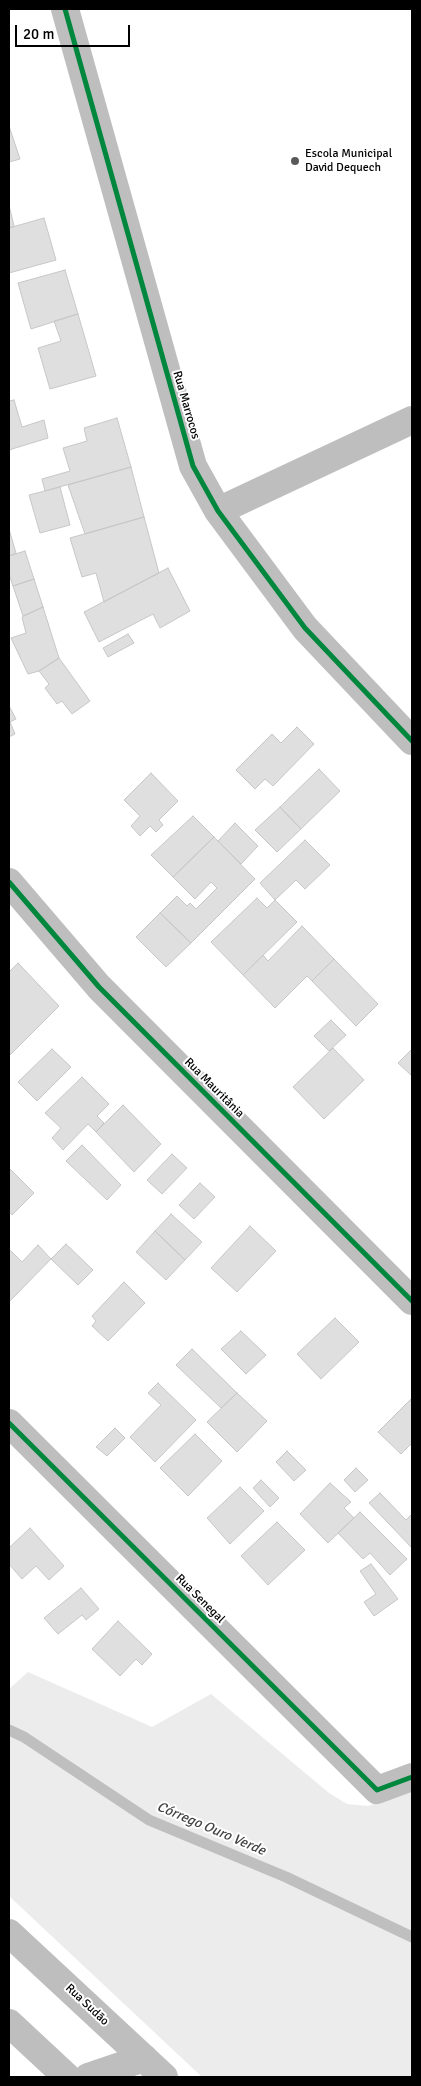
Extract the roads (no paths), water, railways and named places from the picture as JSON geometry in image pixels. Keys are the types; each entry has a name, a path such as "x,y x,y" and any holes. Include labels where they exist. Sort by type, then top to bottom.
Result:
{"street":[{"name":"Rua Marrocos","path":"65,9 193,466 218,511 305,628 412,741"},
{"path":"218,511 412,420"},
{"name":"Rua Mauritânia","path":"9,882 99,987 412,1301"},
{"name":"Rua Senegal","path":"9,1423 377,1790 412,1777"},
{"name":"Rua Sudão","path":"9,1933 164,2077"},
{"path":"9,2023 67,2077"},
{"path":"88,2077 144,2058"}],"waterway":[{"name":"Córrego Ouro Verde","path":"9,1730 24,1737 149,1820 286,1877 412,1937"}],"place":[{"name":"Escola Municipal David Dequech","path":"295,161"}]}
